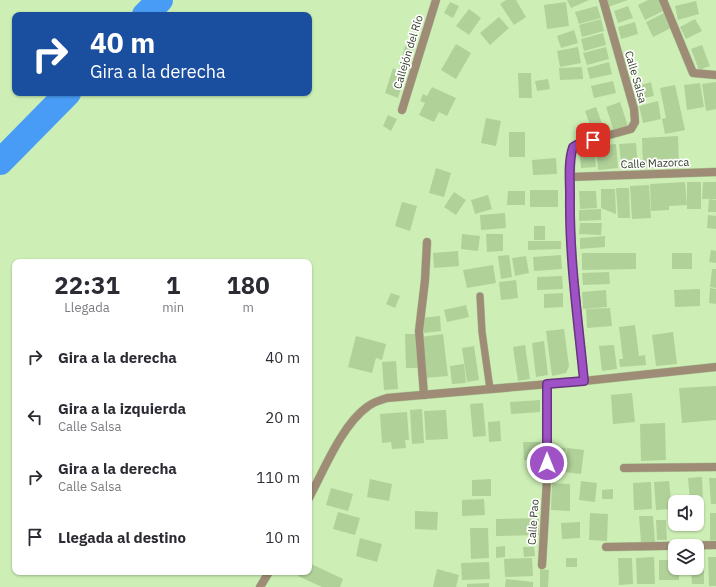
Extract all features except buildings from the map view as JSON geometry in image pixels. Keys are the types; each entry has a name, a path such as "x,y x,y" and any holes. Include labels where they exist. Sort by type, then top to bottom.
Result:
{"street":[{"name":"Callejón del Río","path":"402,110 436,0"},
{"name":"Calle Salsa","path":"584,381 572,259 570,218 571,155 573,147 580,143 631,129 635,122 634,109 603,0"},
{"path":"663,0 693,73 716,75"},
{"name":"Calle Mazorca","path":"570,177 716,172"},
{"path":"424,395 419,331 425,280 427,242"},
{"path":"312,492 346,428 355,416 368,406 386,398 584,381 716,367"},
{"name":"Calle Pao","path":"542,565 547,479 547,384"},
{"path":"624,468 716,466"},
{"path":"606,547 716,545"},
{"path":"260,587 267,575"}],"lane":[{"path":"480,296 482,332 490,389"}],"waterway":[{"path":"148,12 160,0"},
{"path":"0,162 65,96"}],"route":[{"path":"547,463 547,384 584,381 572,259 570,177 573,147 580,143 593,140"}]}
